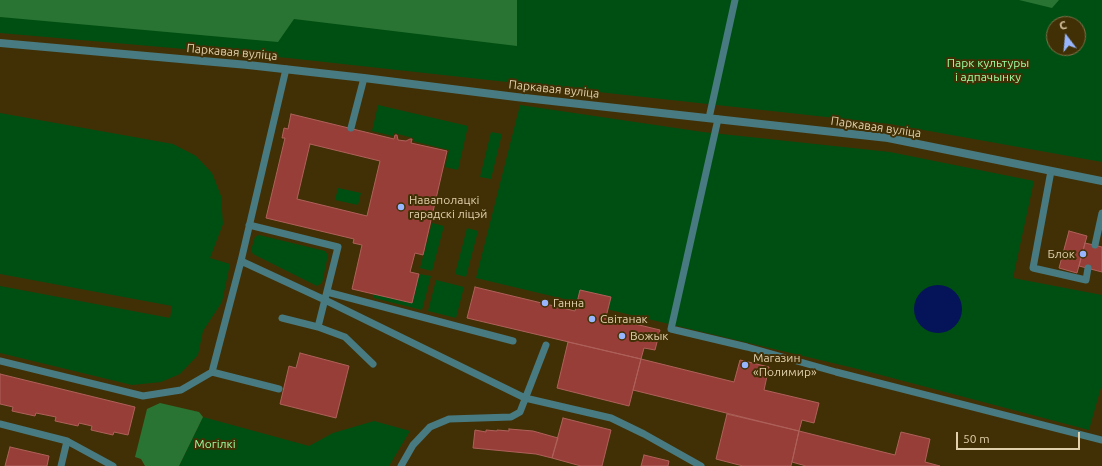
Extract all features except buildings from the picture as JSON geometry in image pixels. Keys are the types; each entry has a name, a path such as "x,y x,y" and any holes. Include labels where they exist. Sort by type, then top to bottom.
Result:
{"street":[{"name":"Паркавая вуліца","path":"0,43 286,69 516,97 888,138 1102,181"}],"lane":[{"path":"735,0 714,119 671,329 746,347 836,372 1102,440"},
{"path":"212,372 241,261 286,69"},
{"path":"351,128 364,78"},
{"path":"1051,171 1033,268 1086,280 1088,268"},
{"path":"1095,245 1102,213"},
{"path":"249,226 338,247 318,327"},
{"path":"241,261 325,300 525,398 611,418 644,434 701,466"},
{"path":"327,292 513,341"},
{"path":"282,318 318,327 345,337 373,364"},
{"path":"400,466 413,445 430,427 449,419 511,417 520,412 546,345"},
{"path":"0,361 143,396 181,390 212,372 279,389"},
{"path":"0,424 67,441 113,466"},
{"path":"61,466 67,441"}],"green space":[{"name":"Парк культуры і адпачынку","path":"0,0 1102,0 1102,162 890,124 288,58 0,33"},
{"path":"0,0 517,0 517,46 294,19 278,42 0,17"},
{"path":"1019,0 1059,0 1052,8"},
{"path":"378,105 468,126 458,170 445,167 449,150 413,141 413,138 394,133 393,136 372,131"},
{"path":"520,105 703,132 890,152 1034,181 1013,278 1102,295 1102,384 1089,430 862,370 476,278"},
{"path":"0,113 173,144 196,156 212,173 221,196 223,224 210,258 230,264 222,302 203,331 198,355 180,374 161,382 132,385 0,353 0,286 170,318 172,306 0,274"},
{"path":"491,132 502,134 491,179 480,177"},
{"path":"338,188 361,193 358,205 335,200"},
{"path":"432,223 444,226 432,271 420,268"},
{"path":"467,228 478,231 466,277 455,274"},
{"path":"259,235 325,251 328,255 322,283 317,286 253,254 251,250 255,237"},
{"path":"419,274 431,276 422,310 374,298 374,294 412,303"},
{"path":"436,280 464,287 456,318 428,311"},
{"path":"160,403 199,412 203,417 179,466 145,466 141,459 135,457 147,409"},
{"name":"Могілкі","path":"203,417 309,446 333,433 374,421 410,431 389,466 179,466"}],"shaded area":[{"path":"933,285 943,285 952,289 958,295 962,304 962,314 958,323 952,329 943,333 933,333 924,329 918,323 914,314 914,304 918,295 924,289"}],"place":[{"name":"Наваполацкі гарадскі ліцэй","path":"401,207"},
{"name":"Блок","path":"1083,254"},
{"name":"Ганна","path":"545,303"},
{"name":"Світанак","path":"592,319"},
{"name":"Вожык","path":"622,336"},
{"name":"Магазин «Полимир»","path":"745,365"}]}
